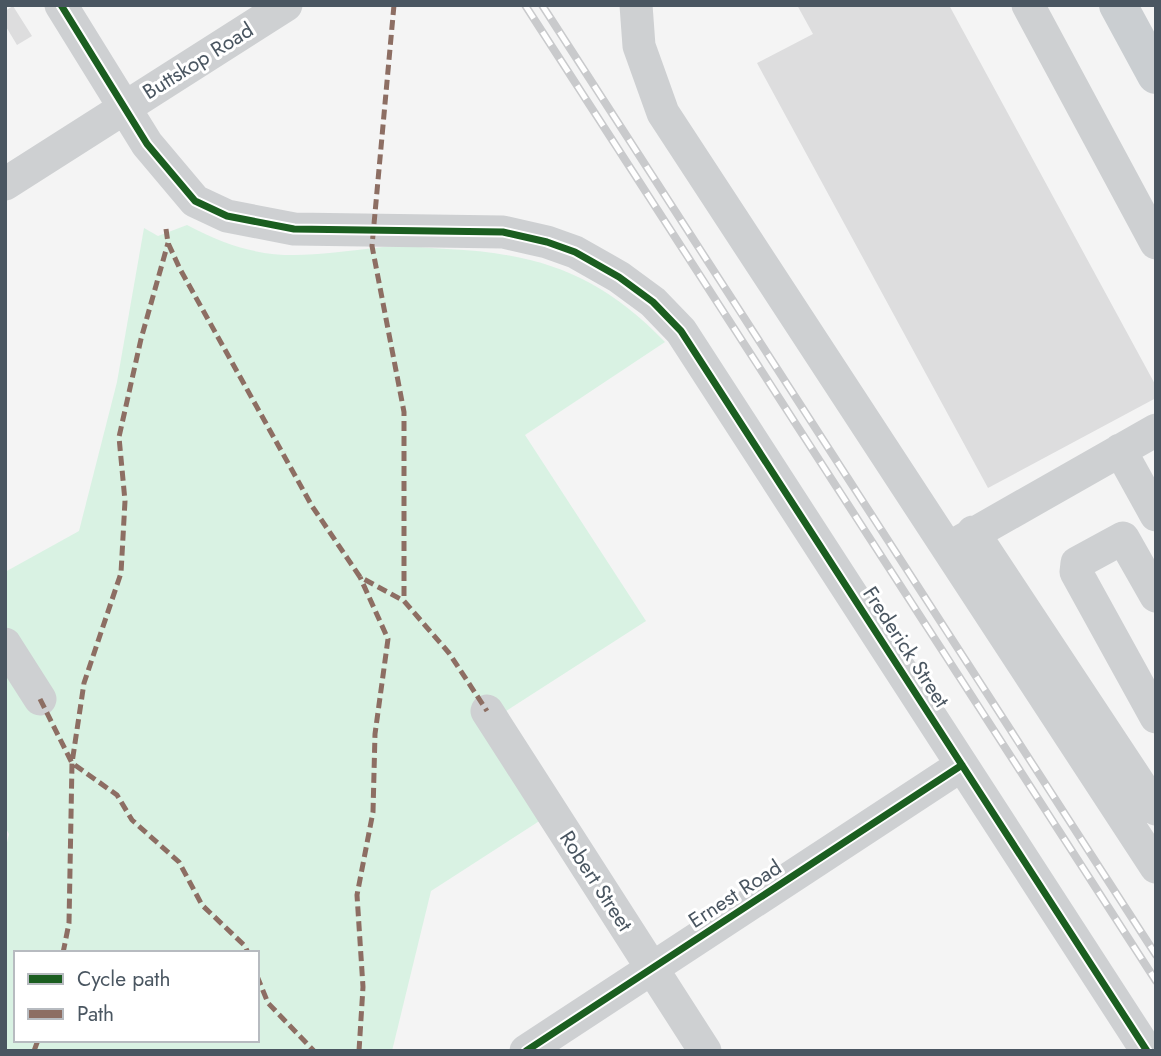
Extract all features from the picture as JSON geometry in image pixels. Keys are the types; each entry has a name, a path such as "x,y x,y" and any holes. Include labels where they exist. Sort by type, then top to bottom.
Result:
{"main road":[{"path":"1118,5 1156,75"}],"street":[{"path":"61,5 125,107"},
{"name":"Buttskop Road","path":"5,184 286,5"},
{"path":"636,5 639,46 663,113 961,540 1148,820 1156,867"},
{"path":"1027,5 1156,243"},
{"name":"Frederick Street","path":"125,107 182,190 195,201 227,216 294,229 454,230 514,234 575,252 619,277 653,303 681,331 1147,1051"},
{"path":"961,540 1156,430"},
{"path":"1120,450 1156,515"},
{"path":"1156,596 1123,538 1077,563 1076,572 1156,717"},
{"path":"5,644 40,699"},
{"name":"Robert Street","path":"487,711 705,1051"},
{"name":"Ernest Road","path":"526,1051 962,765"}],"green space":[{"path":"187,225 239,247 283,255 399,246 480,251 511,256 540,263 592,284 641,319 665,342 525,435 646,621 492,720 544,818 431,891 392,1051 5,1051 5,851 9,834 5,827 5,572 79,531 117,382 144,228 158,236"}],"building":[{"path":"797,5 949,5 1156,386 1156,398 988,488 757,63 813,34"},
{"path":"13,6 32,36 17,45 5,25 5,11"}],"railway":[{"path":"525,5 1156,981"},
{"path":"542,5 1156,955"}],"marked path":[{"path":"394,5 372,246 404,412 404,601"},
{"path":"166,229 168,243 180,269 312,506 360,577 404,601 449,653 487,711"},
{"path":"63,951 69,923 72,763 84,683 121,573 125,501 119,437 141,339 168,243"},
{"path":"359,1051 363,987 357,895 373,812 375,734 388,639 360,577"},
{"path":"40,699 72,763 117,795 132,820 179,862 202,905 247,951"},
{"path":"259,981 268,1003 314,1051"},
{"path":"34,1051 37,1042"}],"cycle path":[{"path":"61,5 147,144 195,201 227,216 294,229 503,232 547,242 575,252 619,277 653,302 681,331 1147,1051"},
{"path":"526,1051 962,765"}]}
